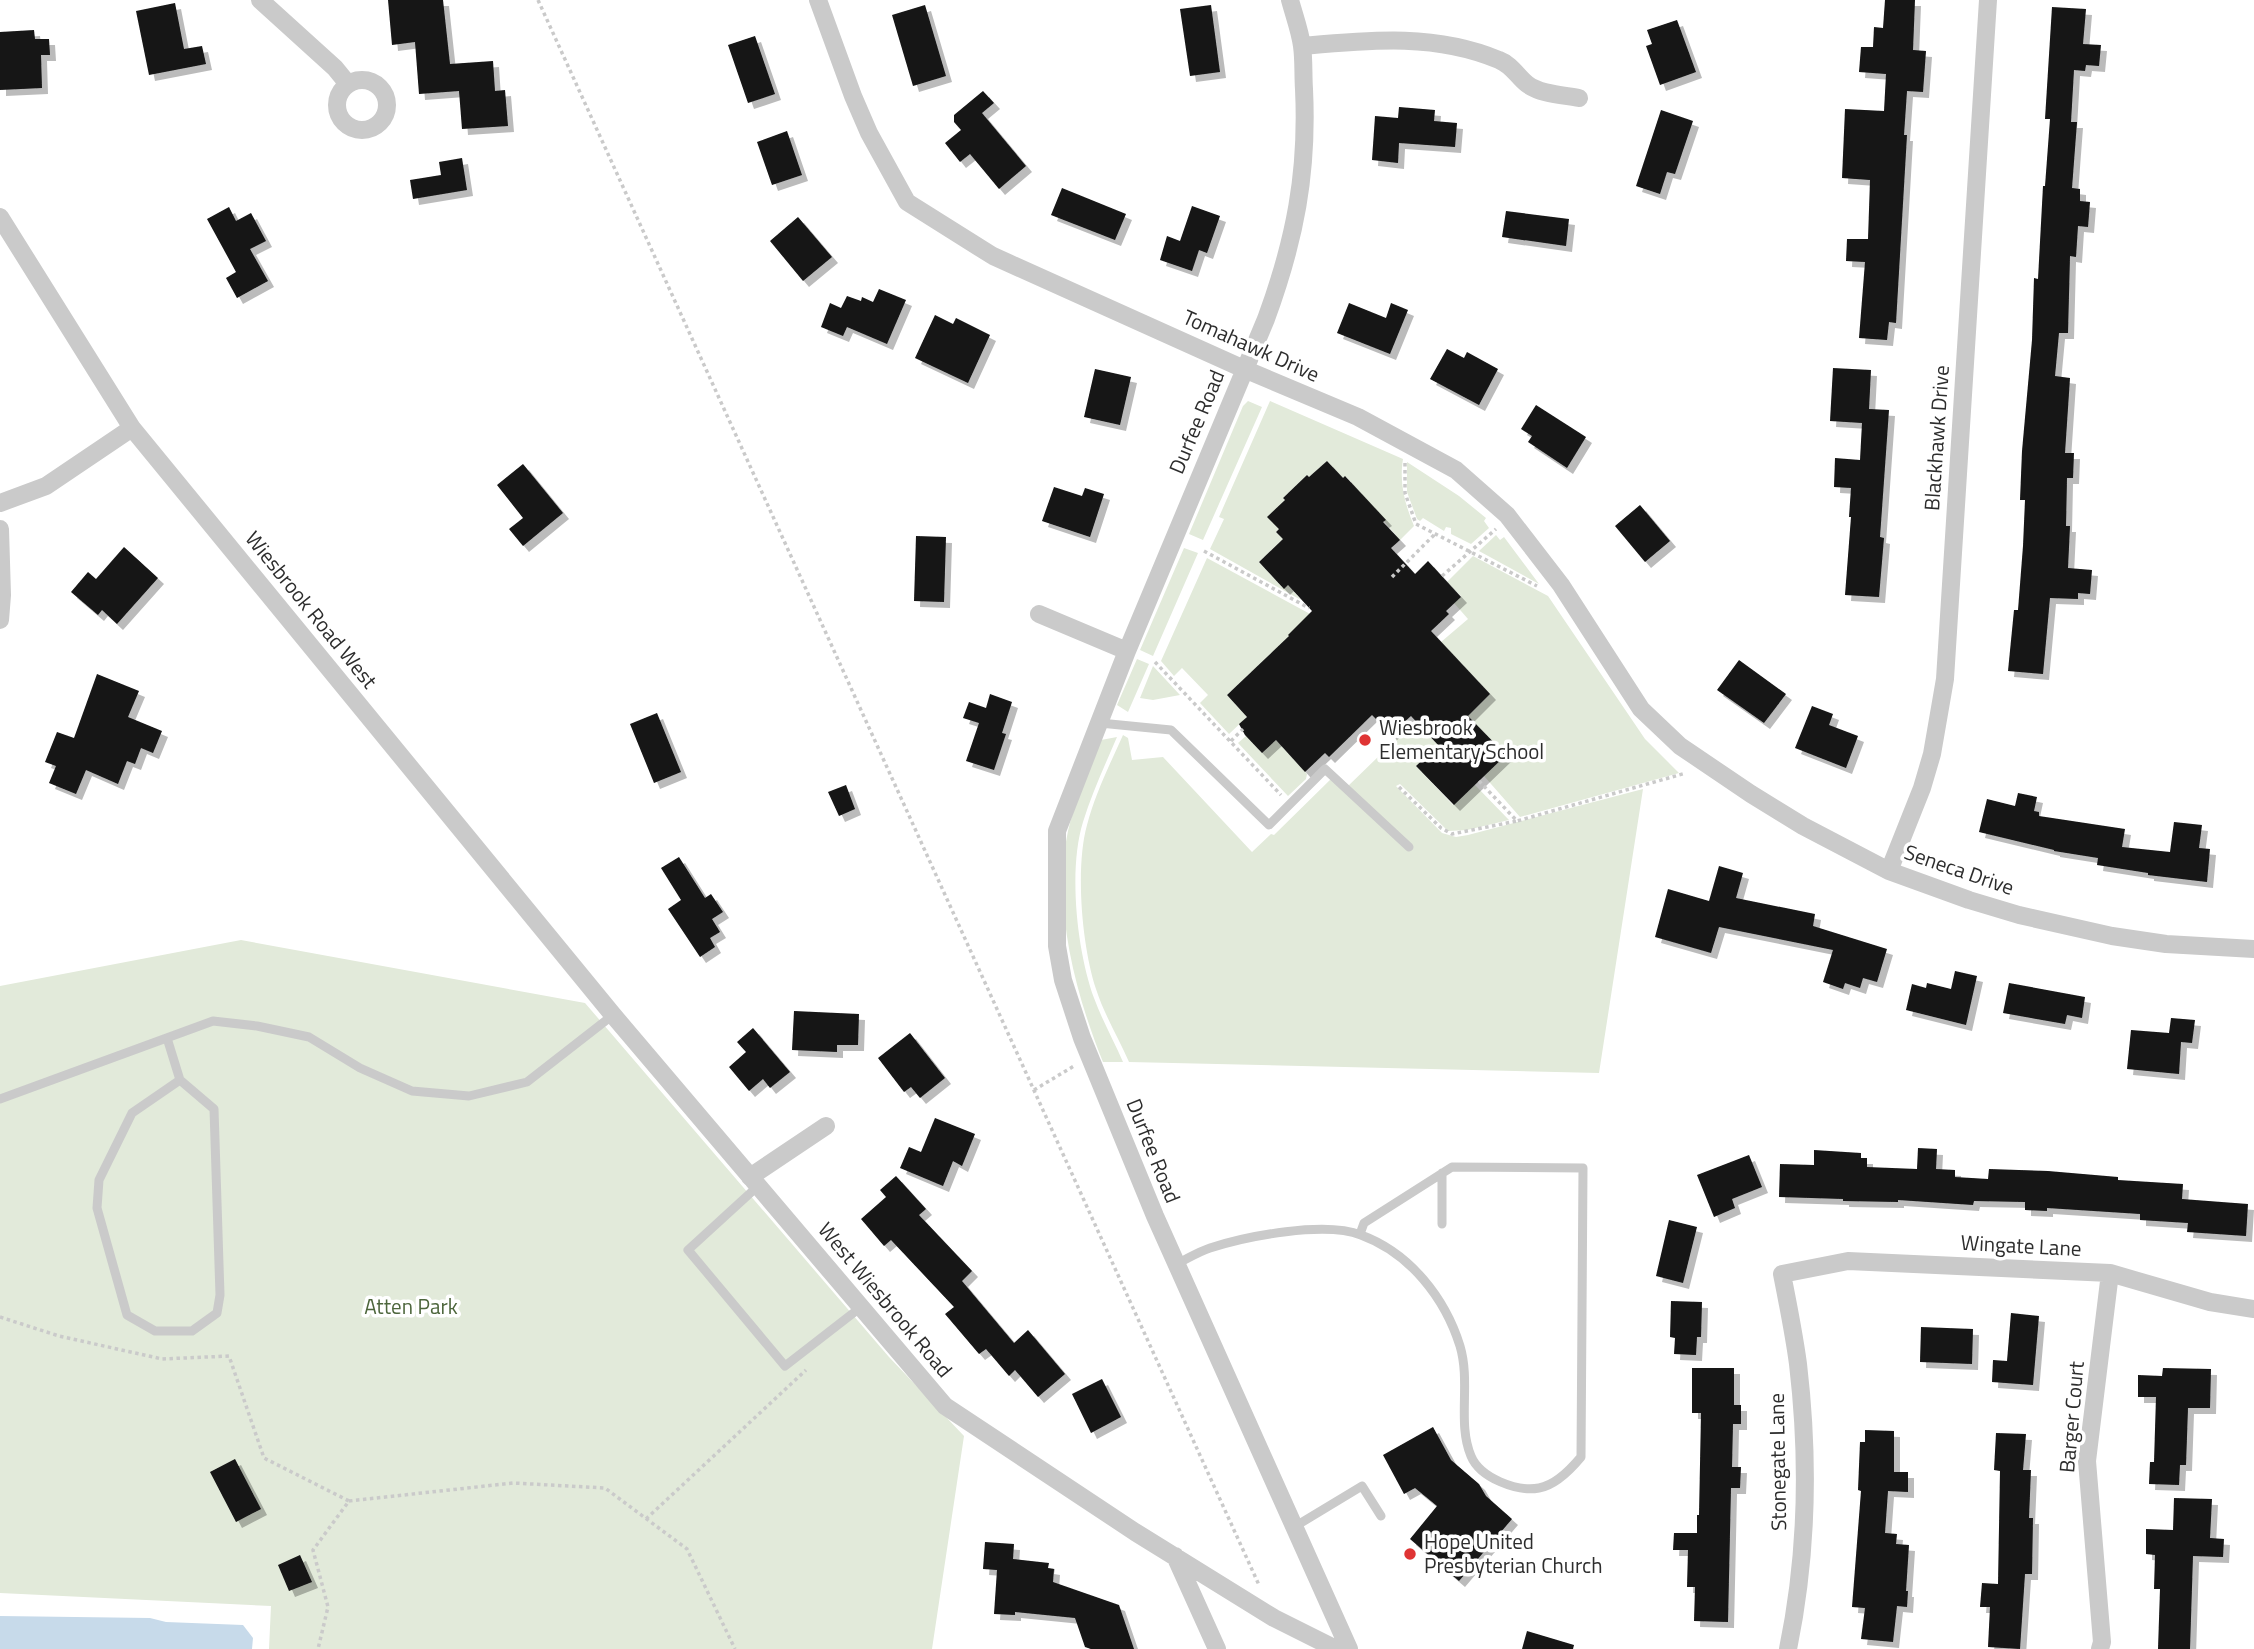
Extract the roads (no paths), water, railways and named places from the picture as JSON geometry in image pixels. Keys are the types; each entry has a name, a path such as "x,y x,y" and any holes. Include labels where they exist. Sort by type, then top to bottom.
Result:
{"street":[{"path":"260,0 335,68 348,84"},
{"name":"Tomahawk Drive","path":"818,0 869,133 908,202 993,256 1358,417 1456,470 1507,515 1561,585 1642,709 1680,746"},
{"name":"Durfee Road","path":"1290,0 1302,46 1305,145 1293,238 1266,319 1127,651 1057,831 1057,946 1069,1003 1089,1056 1176,1264 1349,1649"},
{"name":"Blackhawk Drive","path":"1889,871 1922,788 1932,754 1945,679 1988,0"},
{"path":"1302,46 1386,39 1449,44 1502,61 1536,89 1579,99"},
{"name":"Wiesbrook Road West","path":"0,217 132,428 612,1015"},
{"path":"0,503 47,486 132,428"},
{"path":"0,529 0,620"},
{"path":"1039,614 1127,651"},
{"name":"Seneca Drive","path":"1680,746 1751,794 1889,871 1969,900 2065,927 2166,944 2254,949"},
{"name":"West Wiesbrook Road","path":"612,1015 946,1406 1135,1532 1274,1618 1336,1649"},
{"path":"754,1181 826,1126"},
{"name":"Wingate Lane","path":"1782,1274 1848,1261 2110,1273 2210,1302 2254,1309"},
{"name":"Barger Court","path":"2100,1649 2102,1642 2087,1461 2110,1273"},
{"name":"Stonegate Lane","path":"1782,1274 1798,1363 1804,1476 1802,1536 1788,1649"},
{"path":"1175,1556 1217,1649"}],"lane":[{"path":"1100,723 1171,730 1269,824 1325,769 1409,847"},
{"path":"0,1099 213,1021 257,1026 310,1037 360,1069 412,1091 469,1096 527,1082 612,1015"},
{"path":"167,1038 180,1080 214,1109 220,1295 217,1313 192,1331 155,1331 127,1315 97,1208 99,1180 132,1113 180,1080"},
{"path":"1176,1264 1210,1248 1273,1234 1314,1229 1360,1234 1400,1257 1431,1288 1444,1307 1461,1349 1466,1382 1466,1438 1471,1458 1480,1470 1506,1484 1539,1488 1571,1469 1581,1457 1583,1168 1452,1167 1364,1223 1360,1234"},
{"path":"1442,1173 1442,1224"},
{"path":"754,1181 688,1250 785,1366 861,1307"},
{"path":"1294,1528 1362,1486 1381,1516"}],"water":[{"path":"0,1616 150,1618 166,1622 243,1625 253,1638 252,1649 0,1649"}],"place":[{"name":"Wiesbrook Elementary School","path":"1365,740"},
{"name":"Hope United Presbyterian Church","path":"1410,1554"}],"park label":[{"name":"Atten Park","path":"411,1307"}]}
